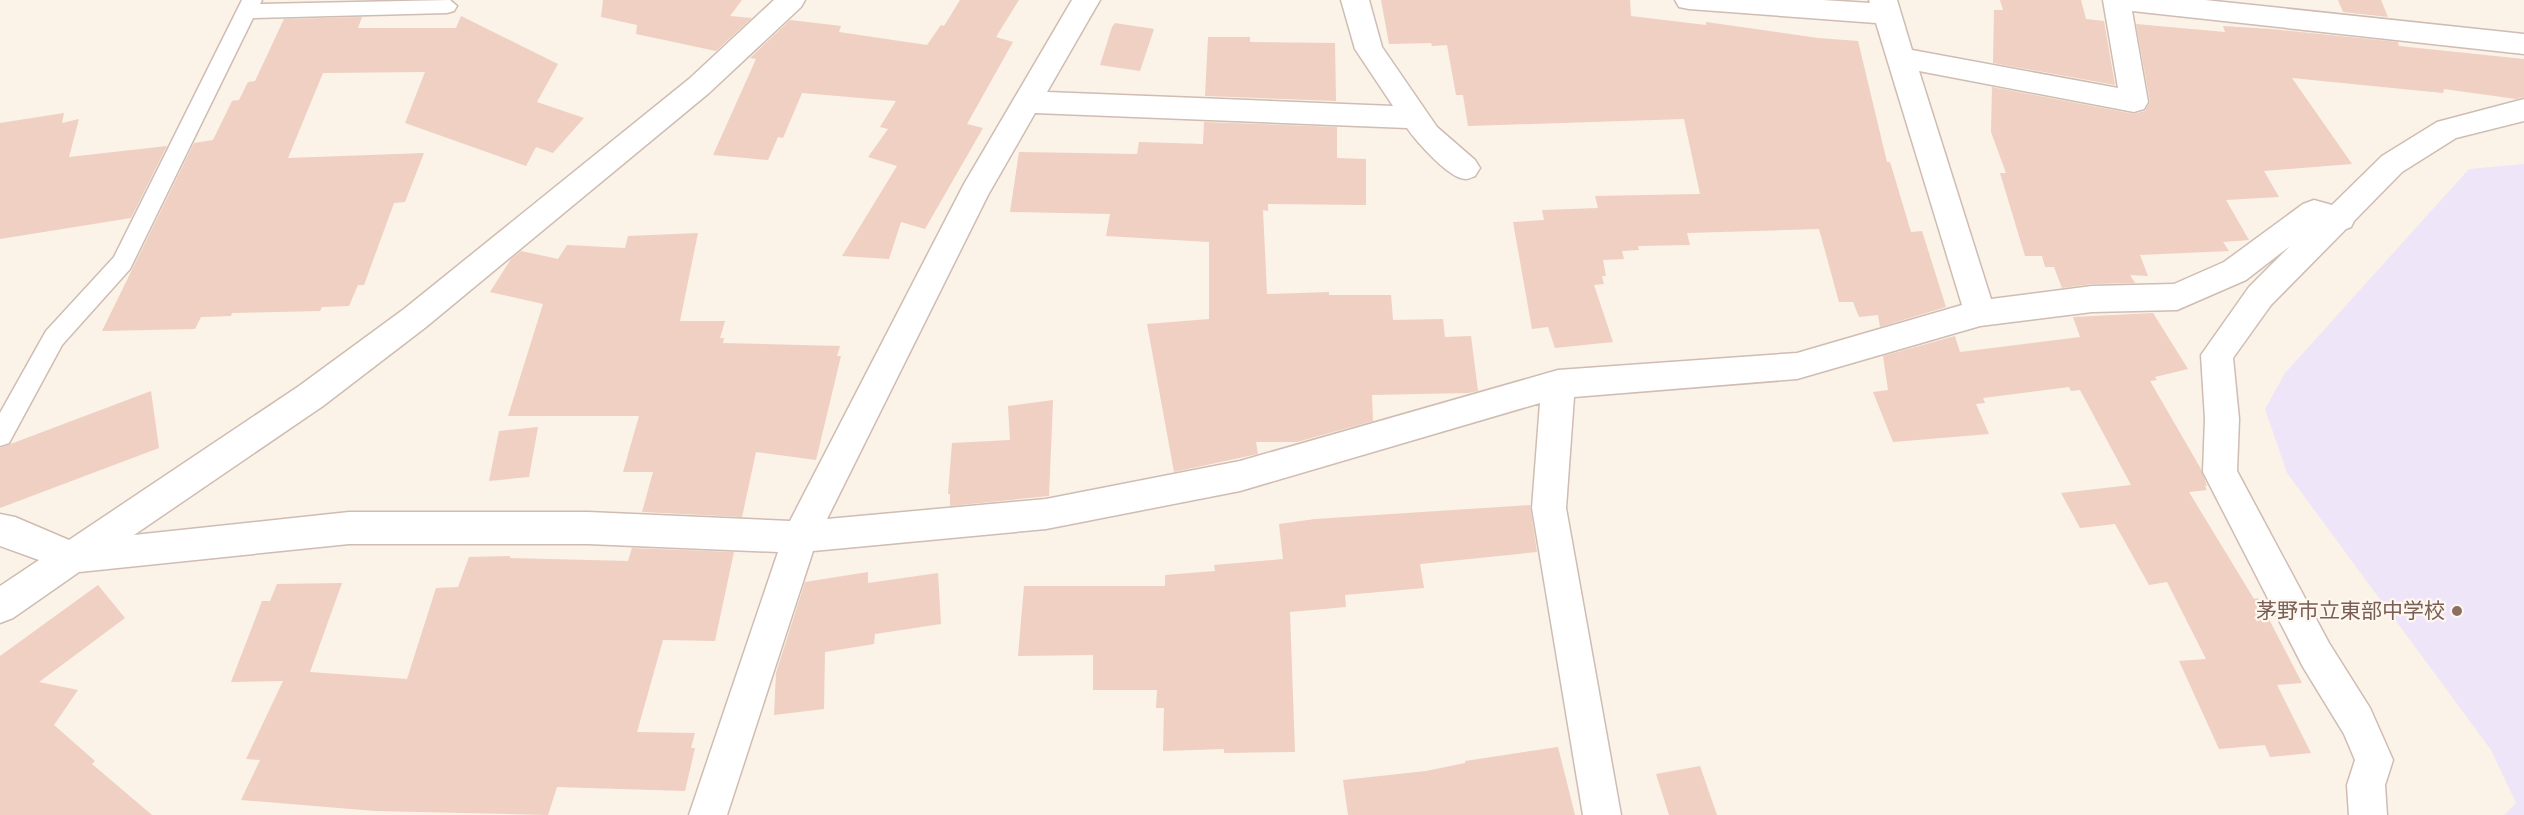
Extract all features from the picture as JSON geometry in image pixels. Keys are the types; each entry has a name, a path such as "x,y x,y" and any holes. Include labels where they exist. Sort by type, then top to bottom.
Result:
{"street":[{"path":"0,606 311,396 415,318 699,86 791,0"},
{"path":"708,815 800,537 975,192 1086,0"},
{"path":"1355,0 1369,49 1427,135 1465,168"},
{"path":"1689,0 1885,7 1980,313"},
{"path":"1902,58 2134,102 2117,0 2524,44"},
{"path":"1027,102 1415,118"},
{"path":"2368,815 2366,785 2374,760 2357,721 2316,655 2220,472 2222,420 2217,355 2260,296 2340,219 2392,164 2447,130 2524,110"},
{"path":"0,530 15,533 72,557 349,528 588,528 800,537 1047,514 1240,476 1558,384 1797,366 1980,313 2092,299 2177,297 2235,271 2314,212 2340,219"},
{"path":"1558,384 1549,508 1602,815"}],"lane":[{"path":"0,436 54,338 122,263 249,5 447,6"}],"shaded area":[{"name":"茅野市立東部中学校","path":"2524,164 2524,815 2504,815 2516,803 2491,750 2287,473 2265,409 2285,373 2469,169"}],"building":[{"path":"603,0 742,0 730,16 752,18 716,51 636,34 637,25 601,17"},
{"path":"960,0 1019,0 996,37 1013,42 967,124 983,128 925,229 901,222 889,259 842,256 897,166 868,157 888,129 880,127 896,101 802,93 783,138 778,137 768,160 713,155 756,59 750,58 790,20 841,26 839,32 927,45 941,25 944,26"},
{"path":"1381,0 1630,0 1631,16 1706,25 1706,22 1818,38 1858,41 1887,162 1890,162 1911,232 1922,231 1946,307 1880,327 1878,315 1859,317 1853,302 1839,302 1819,229 1687,233 1690,245 1638,246 1639,250 1622,251 1624,259 1603,260 1606,276 1602,276 1604,284 1594,285 1613,342 1555,348 1548,327 1532,329 1513,222 1544,220 1542,210 1598,208 1595,196 1700,194 1684,119 1468,126 1463,95 1456,95 1447,45 1389,44"},
{"path":"2000,0 2081,0 2086,19 2104,21 2115,85 1993,63 1994,10 2003,10"},
{"path":"2338,0 2381,0 2388,17 2343,12"},
{"path":"461,16 558,64 537,102 584,118 553,153 536,147 526,166 405,123 425,72 323,73 288,158 424,153 405,202 394,203 364,285 358,285 349,306 322,307 320,311 232,313 231,316 201,317 195,329 102,331 194,143 213,140 232,101 239,100 248,82 255,81 284,19 362,17 358,28 456,28"},
{"path":"1115,23 1154,29 1140,71 1100,65"},
{"path":"2136,24 2225,32 2223,26 2271,29 2398,42 2399,46 2524,59 2524,97 2516,99 2444,89 2443,93 2292,78 2352,164 2264,171 2279,197 2226,200 2249,240 2223,242 2229,251 2140,255 2148,276 2130,275 2135,283 2092,284 2062,288 2054,267 2045,267 2042,256 2025,256 2000,173 2006,173 1991,132 1992,87 2134,114 2145,111 2150,102"},
{"path":"1208,37 1250,37 1250,42 1335,43 1336,101 1205,96"},
{"path":"64,113 62,123 79,119 69,157 167,146 131,218 0,239 0,123"},
{"path":"1204,122 1337,127 1337,158 1366,159 1366,205 1268,204 1268,211 1263,210 1267,294 1329,292 1329,295 1391,295 1393,320 1443,319 1445,337 1471,336 1478,391 1372,395 1373,421 1297,442 1256,442 1258,454 1174,472 1147,324 1209,319 1209,242 1106,236 1110,214 1010,212 1019,152 1137,154 1139,142 1203,144"},
{"path":"698,233 680,321 725,321 720,338 724,338 723,343 840,346 837,356 841,356 816,460 756,452 742,517 642,512 653,472 623,472 639,416 508,416 543,304 490,292 511,259 521,251 558,259 567,245 625,248 628,236"},
{"path":"2153,313 2188,369 2155,377 2157,380 2150,381 2201,469 2207,486 2205,486 2207,490 2189,492 2254,599 2258,598 2302,683 2277,685 2311,753 2270,757 2265,745 2219,749 2179,661 2206,659 2167,582 2149,585 2115,524 2080,528 2061,493 2131,485 2080,390 2071,391 2069,387 1983,398 1985,403 1976,404 1989,434 1893,442 1873,392 1888,390 1883,356 1955,336 1960,352 2080,337 2073,317"},
{"path":"151,391 159,448 0,508 0,448"},
{"path":"1053,400 1049,496 950,506 950,494 948,494 952,443 1010,440 1008,406"},
{"path":"538,427 529,477 489,481 499,431"},
{"path":"1530,505 1537,552 1420,564 1424,588 1345,595 1346,607 1290,612 1295,752 1224,753 1224,749 1163,751 1164,708 1156,708 1157,690 1093,690 1093,655 1018,656 1024,586 1165,586 1165,575 1215,571 1214,565 1283,559 1279,524 1315,519"},
{"path":"632,548 734,552 715,641 663,640 637,732 695,733 691,748 695,748 685,791 557,787 548,815 375,811 241,800 260,760 246,759 283,681 231,682 262,601 270,601 277,584 342,583 310,672 407,679 436,588 458,587 469,557 510,556 510,558 628,561"},
{"path":"868,572 868,583 938,573 941,624 875,634 874,644 825,652 824,709 774,715 776,673 805,582"},
{"path":"98,585 125,618 39,682 78,690 54,725 95,761 92,764 152,815 0,815 0,656"},
{"path":"1558,747 1575,815 1348,815 1343,780 1426,771 1465,763 1465,761"},
{"path":"1700,766 1717,815 1669,815 1656,774"}],"place":[{"name":"茅野市立東部中学校","path":"2457,611"}]}
